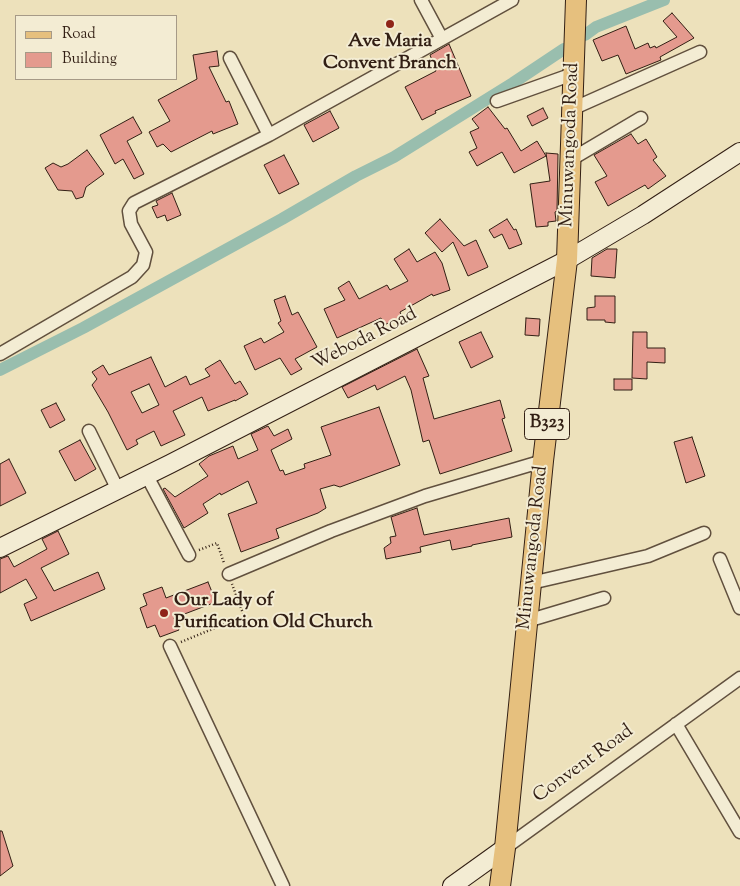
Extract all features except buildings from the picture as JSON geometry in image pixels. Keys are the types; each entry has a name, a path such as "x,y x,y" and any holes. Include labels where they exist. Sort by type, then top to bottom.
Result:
{"main road":[{"name":"Minuwangoda Road","path":"500,886 530,583 566,260 576,0"}],"street":[{"path":"421,0 442,39"},
{"path":"0,354 132,277 143,265 146,252 132,224 129,211 134,202 269,134 512,0"},
{"path":"572,110 700,52"},
{"path":"230,58 269,134"},
{"path":"497,101 574,74"},
{"path":"570,160 642,118"},
{"name":"Weboda Road","path":"0,548 147,476 566,260 643,215 740,152"},
{"path":"88,431 118,490"},
{"path":"229,574 331,531 424,496 543,461"},
{"path":"147,476 189,555"},
{"path":"530,583 648,556 704,532"},
{"path":"720,559 740,608"},
{"path":"527,621 604,598"},
{"path":"170,646 283,886"},
{"name":"Convent Road","path":"452,886 740,678"},
{"path":"676,724 740,832"}],"path":[{"path":"170,646 244,616 217,543 189,555"}],"waterway":[{"path":"585,35 596,27 664,0"},
{"path":"0,370 83,328 282,219 356,176 394,157 564,49"}],"place":[{"name":"Ave Maria Convent Branch","path":"390,24"},
{"name":"Our Lady of Purification Old Church","path":"164,613"}]}
